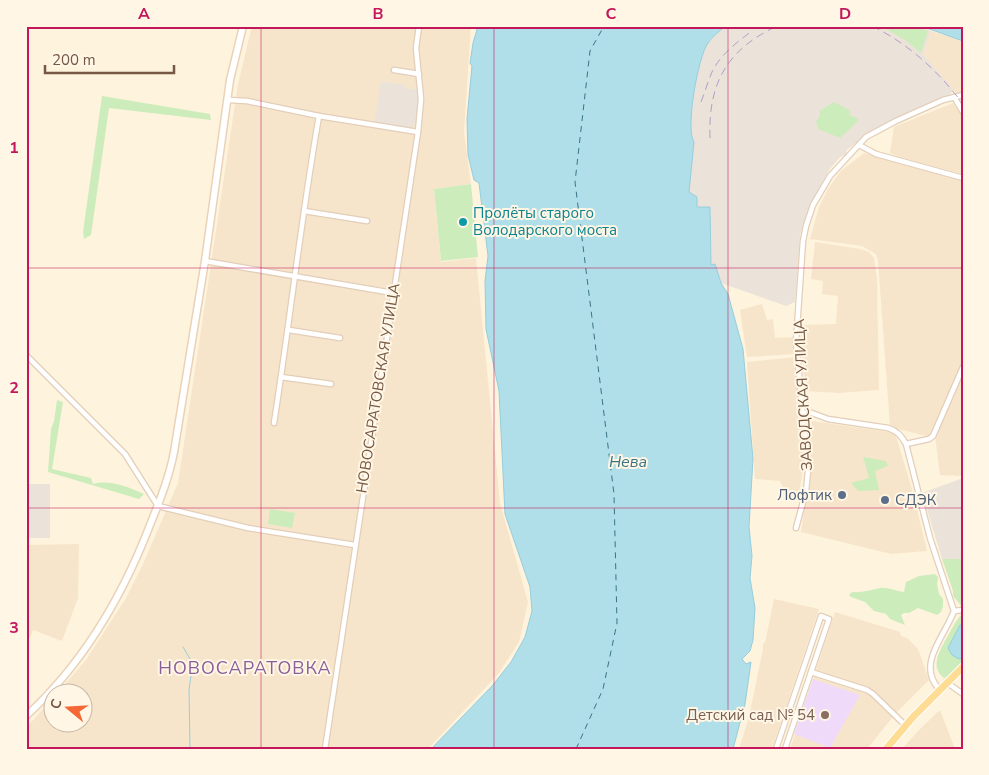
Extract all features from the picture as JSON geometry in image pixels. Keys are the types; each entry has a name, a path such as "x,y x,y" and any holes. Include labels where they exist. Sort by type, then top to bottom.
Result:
{"main road":[{"path":"26,716 49,693 94,635 128,574 167,483 174,452 205,261 230,80 243,26"},
{"path":"886,749 905,725 963,667"}],"street":[{"name":"НОВОСАРАТОВСКАЯ УЛИЦА","path":"325,749 418,132 422,99 416,48 419,26"},
{"path":"394,70 419,74"},
{"name":"ЗАВОДСКАЯ УЛИЦА","path":"796,528 806,491 808,471 796,342 803,235 813,205 830,176 866,137 896,121 963,95"},
{"path":"954,97 963,112"},
{"path":"228,100 247,101 318,116 418,132"},
{"path":"274,423 289,330 318,116"},
{"path":"859,145 876,154 963,178"},
{"path":"304,211 368,221"},
{"path":"205,261 393,293"},
{"path":"289,330 340,338"},
{"path":"26,355 125,454 158,506 248,528 355,546"},
{"path":"906,444 933,436 963,367"},
{"path":"281,377 331,384"},
{"path":"803,413 812,413 828,419 888,428 902,436 906,444 930,538 954,611 929,662 934,682 939,690"},
{"path":"954,611 963,610"},
{"path":"776,749 821,616 829,619 785,749"},
{"path":"811,672 867,690 874,694 905,725"},
{"path":"946,682 963,694"}],"shaded area":[{"path":"252,26 471,26 464,132 471,184 434,189 441,262 476,258 500,503 528,602 519,642 499,673 428,749 26,749 26,728 42,710 42,732 92,732 92,682 67,682 86,660 126,598 178,483 238,84"},
{"path":"725,26 921,26 931,31 923,54 954,90 947,97 895,120 865,136 848,149 846,151 847,154 840,157 829,170 811,204 803,225 800,235 795,302 786,306 721,283 715,265 711,265 710,207 697,207 689,192 691,117 695,82 708,43"},
{"path":"931,31 963,41 963,101 923,54"},
{"path":"381,81 405,85 405,88 419,90 418,111 413,129 374,123"},
{"path":"953,103 963,117 963,174 890,153 894,127"},
{"path":"864,153 963,179 963,362 930,437 890,427 878,260 876,254 862,246 810,239 819,207 828,189 841,171"},
{"path":"815,242 860,249 869,252 874,258 877,279 879,390 839,393 805,391 800,325 836,324 838,296 822,294 823,281 811,279"},
{"path":"762,304 767,320 773,319 775,338 794,337 795,354 747,357 740,310"},
{"path":"795,357 802,424 803,468 799,494 784,489 780,481 755,479 747,362"},
{"path":"963,374 963,476 940,475 935,436"},
{"path":"806,420 895,433 912,489 927,551 891,554 801,532 810,471"},
{"path":"963,478 963,559 942,559 922,493"},
{"path":"26,484 50,484 50,538 26,538"},
{"path":"79,544 78,598 62,641 33,630 30,638 26,636 26,545"},
{"path":"774,599 819,609 772,749 739,749 749,717 763,643 765,643"},
{"path":"835,612 900,632 901,636 907,638 918,649 929,680 896,713 867,749 790,749"},
{"name":"Детский сад № 54","path":"813,679 860,695 830,748 794,734"},
{"path":"940,710 955,749 902,749 919,730"}],"green space":[{"path":"881,26 914,26 928,31 921,53 905,40"},
{"path":"102,96 210,114 211,120 109,108 91,235 84,239 83,232"},
{"path":"834,102 849,110 851,116 858,118 857,122 840,138 818,129 816,122 820,116 819,111"},
{"path":"471,184 478,257 441,261 434,189"},
{"path":"57,400 63,402 52,469 91,478 93,484 106,482 125,486 144,494 139,499 48,472 51,429"},
{"path":"863,457 886,461 888,466 875,471 879,490 858,491 851,483 869,478"},
{"path":"270,509 295,513 292,528 268,524"},
{"path":"942,559 963,559 963,608 953,596"},
{"path":"935,574 938,577 939,594 943,599 941,612 937,615 918,608 909,613 904,613 901,615 905,625 890,619 886,614 874,611 865,602 849,595 852,592 883,588 904,592 906,582 919,576"},
{"path":"963,613 963,663 948,677 944,678 937,668 938,656 954,625"}],"water":[{"name":"Нева","path":"478,26 725,26 708,43 700,63 692,109 691,123 694,142 689,192 697,197 697,207 710,207 711,265 715,264 721,283 728,294 743,349 753,459 749,527 752,556 750,578 755,608 753,640 750,651 742,659 746,664 751,662 745,704 733,749 431,749 492,686 511,662 525,637 532,611 530,587 505,514 499,391 486,329 485,281 488,256 479,183 474,180 468,155 467,119 472,66 470,63"},
{"path":"921,26 963,26 963,41"},
{"path":"960,625 963,626 963,658 959,659 952,655 948,648"}],"waterway":[{"path":"183,647 193,664 189,689 190,749"}],"ferry route":[{"path":"576,749 603,689 617,623 614,494 575,182 590,51 604,26"}],"railway":[{"path":"710,138 712,101 724,71 745,46 759,35 777,26"},
{"path":"872,26 911,50 944,81 963,104"},
{"path":"701,102 715,66 724,54 752,31"}],"place":[{"name":"Пролёты старого Володарского моста","path":"463,222"},
{"name":"Лофтик","path":"842,495"},
{"name":"СДЭК","path":"885,500"},
{"name":"Детский сад № 54","path":"825,715"}],"district":[{"name":"НОВОСАРАТОВКА","path":"245,668"}]}
